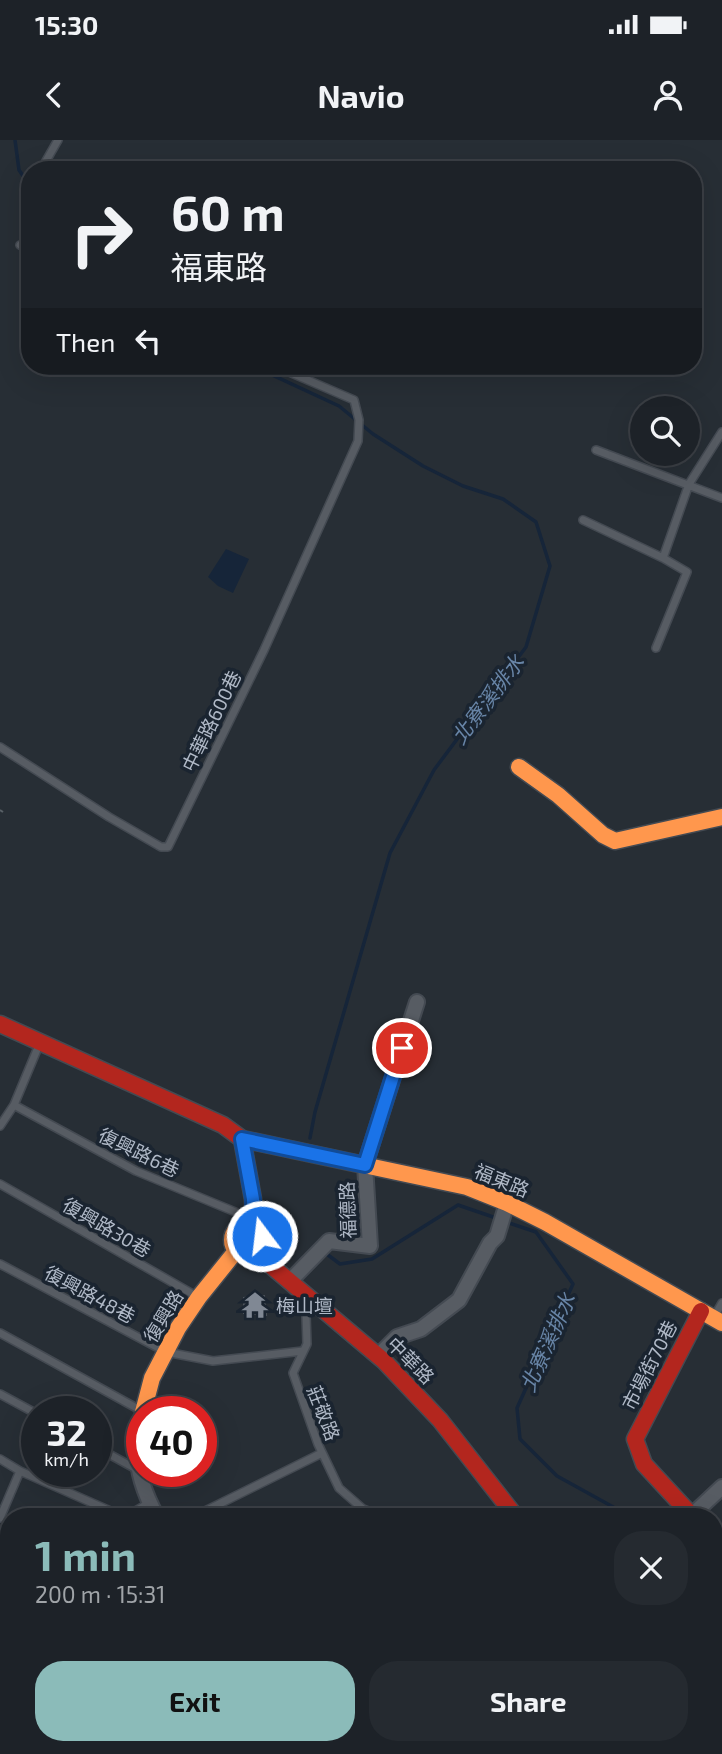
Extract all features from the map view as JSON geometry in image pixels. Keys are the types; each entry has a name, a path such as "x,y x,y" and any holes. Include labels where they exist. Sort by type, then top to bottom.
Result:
{"street":[{"path":"519,767 558,795 603,835 615,841 722,817"},
{"name":"福德路","path":"290,1281 329,1241 370,1246 365,1165 417,1002"},
{"path":"0,1024 223,1125 242,1139 253,1199 254,1222 262,1236 262,1245 256,1252 246,1255 236,1251 232,1240 236,1230 254,1222"},
{"name":"福東路","path":"242,1139 467,1187 503,1214 545,1222 712,1317"},
{"path":"378,1356 397,1337 421,1329 459,1300 490,1243 497,1236 503,1214"},
{"name":"復興路","path":"147,1396 152,1378 178,1328 236,1251"},
{"name":"中華路","path":"256,1252 378,1356 440,1420 509,1508"},
{"name":"市場街70巷","path":"684,1508 644,1464 635,1439 712,1317"},
{"name":"復興路","path":"143,1487 152,1508"},
{"path":"701,1508 722,1487"}],"lane":[{"path":"46,161 58,140"},
{"name":"中華路600巷","path":"0,747 109,817 161,847 168,847 275,625 358,441 359,420 354,400 296,375"},
{"path":"663,558 689,484 722,432"},
{"path":"596,450 722,498"},
{"path":"583,520 687,572 656,648"},
{"path":"0,1126 4,1113 15,1105 41,1042"},
{"name":"復興路6巷","path":"15,1105 136,1171 254,1222"},
{"name":"復興路30巷","path":"0,1184 199,1297"},
{"name":"復興路48巷","path":"0,1264 166,1352 213,1361 303,1351"},
{"name":"莊敬路","path":"308,1297 307,1344 293,1373 322,1453 339,1488 362,1508"},
{"path":"712,1317 722,1303"},
{"path":"0,1334 126,1405"},
{"path":"0,1394 21,1405"},
{"path":"211,1508 322,1453"},
{"path":"0,1459 20,1471 104,1508"},
{"path":"4,1508 20,1471"},
{"path":"140,1508 149,1503"}],"water":[{"path":"226,549 249,559 233,593 218,586 208,577"}],"building":[{"name":"梅山壇","path":"264,1296 266,1315 244,1313 244,1298"}],"waterway":[{"name":"北寮溪排水","path":"15,140 21,173"},
{"name":"北寮溪排水","path":"272,375 339,406 373,434 423,466 463,486 503,499 536,522 550,566 526,647 434,770 390,853 315,1112 310,1138"},
{"name":"北寮溪排水","path":"324,1252 340,1264 372,1259 458,1205 499,1219"},
{"name":"北寮溪排水","path":"506,1222 536,1232 573,1284 517,1408 520,1439 557,1476 615,1508"}],"traffic: slow":[{"path":"519,767 558,795 603,835 615,841 722,817"},
{"path":"242,1139 467,1187 545,1222 722,1323"},
{"path":"247,1225 258,1229 262,1240 258,1251 247,1255 236,1251 232,1240 236,1229 247,1225"},
{"path":"147,1396 152,1378 178,1328 236,1251"}],"traffic: jam":[{"path":"0,1024 223,1125 242,1139 253,1199 254,1225"},
{"path":"256,1253 384,1361 440,1420 509,1508"},
{"path":"685,1508 644,1464 635,1439 701,1311"}],"place":[{"name":"梅山壇","path":"255,1305"}],"route":[{"path":"262,1236 254,1225 253,1199 242,1139 365,1165 402,1048"}]}
